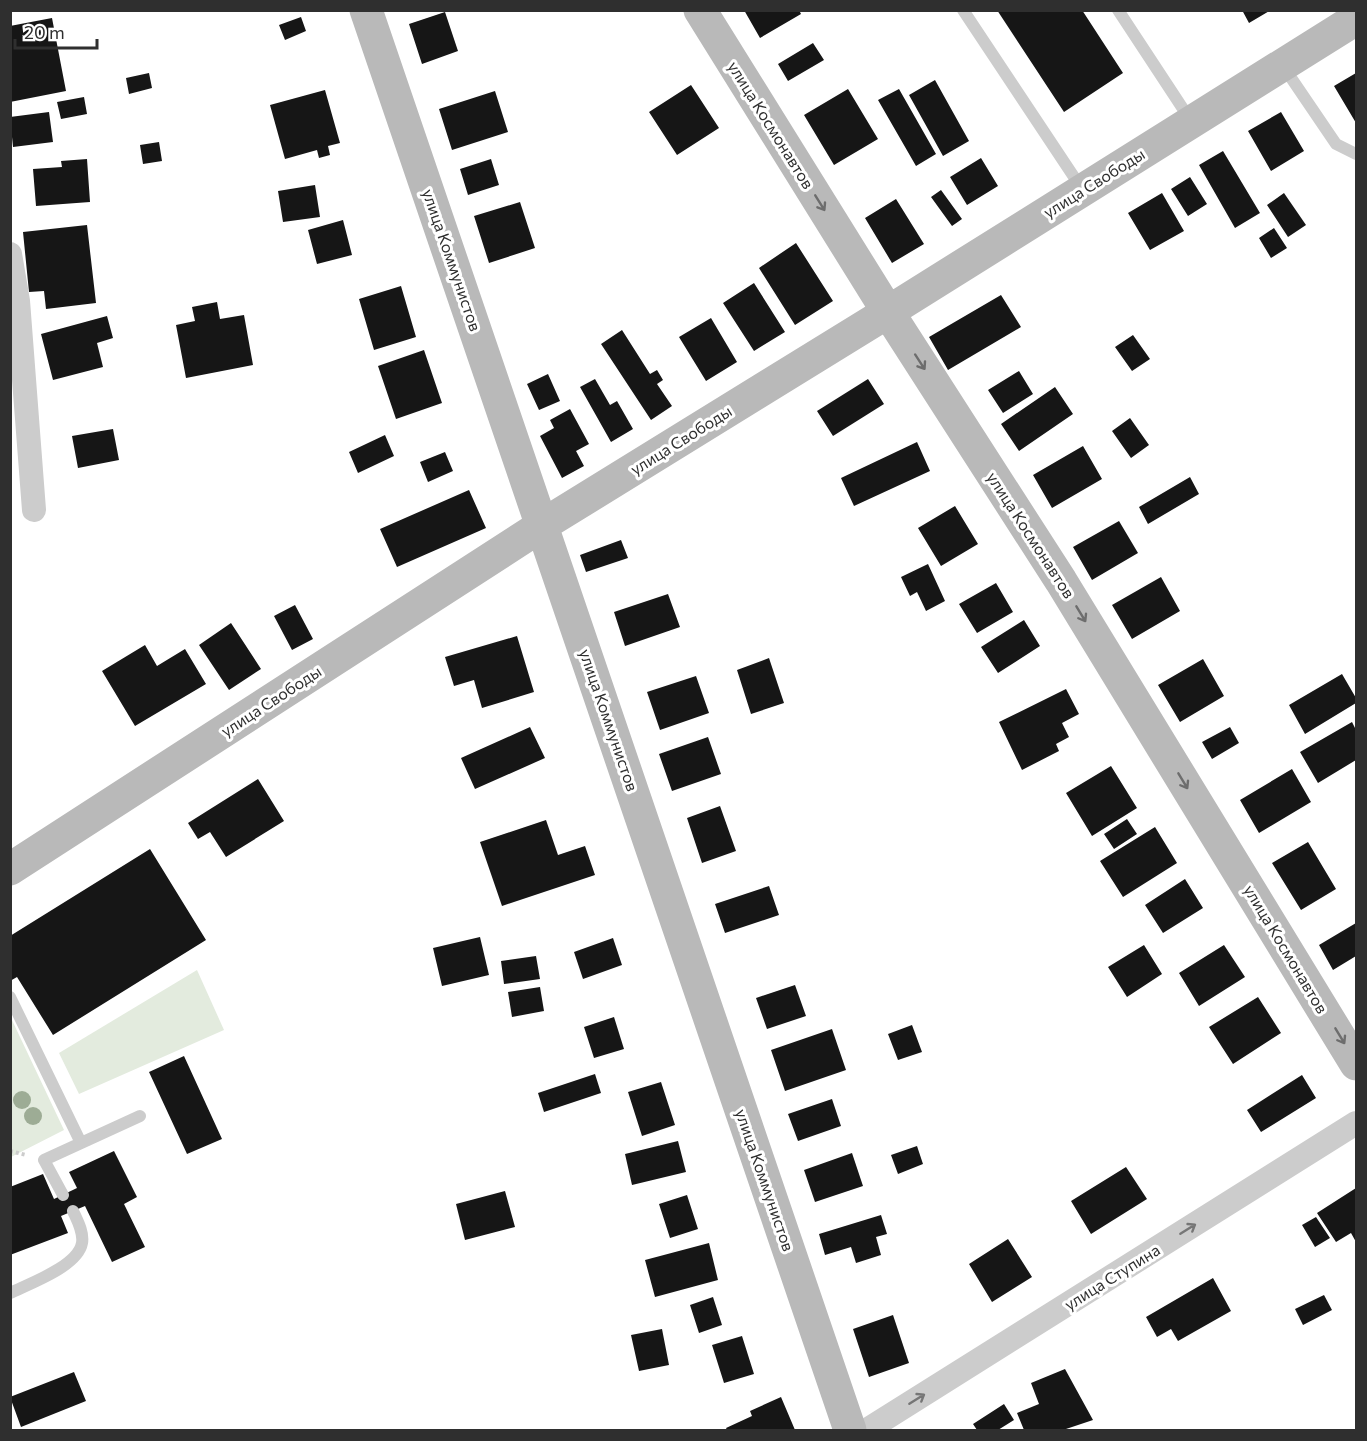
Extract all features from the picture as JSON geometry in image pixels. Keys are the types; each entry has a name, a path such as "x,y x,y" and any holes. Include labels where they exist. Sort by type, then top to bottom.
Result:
{"street":[{"name":"улица Коммунистов","path":"366,10 850,1431"},
{"name":"улица Космонавтов","path":"700,10 888,312 1061,582 1356,1064"},
{"name":"улица Свободы","path":"10,870 541,526 1356,19"},
{"path":"10,254 18,301 34,510"},
{"name":"улица Ступина","path":"867,1431 1356,1123"}],"lane":[{"path":"963,10 1083,190"},
{"path":"1118,10 1192,122"},
{"path":"1283,65 1336,144 1356,154"},
{"path":"10,997 81,1143"},
{"path":"63,1194 44,1160 140,1116"},
{"path":"10,1293 72,1261 82,1243 78,1222 73,1211"}],"shaded area":[{"path":"197,970 224,1030 79,1094 59,1053"},
{"path":"11,1018 64,1130 10,1157"}],"building":[{"path":"744,10 799,10 801,14 760,38"},
{"path":"997,10 1082,10 1123,73 1064,112"},
{"path":"1242,10 1271,10 1249,23"},
{"path":"445,12 458,51 422,64 409,24"},
{"path":"301,17 306,31 285,40 279,25"},
{"path":"52,18 66,91 10,102 10,26"},
{"path":"813,43 824,60 788,81 778,64"},
{"path":"149,73 152,88 129,94 126,78"},
{"path":"1356,73 1356,123 1334,86"},
{"path":"935,80 969,141 943,156 909,95"},
{"path":"691,85 719,128 677,155 649,112"},
{"path":"848,89 878,139 834,165 804,115"},
{"path":"899,89 936,154 916,166 878,100"},
{"path":"325,90 340,143 328,146 330,155 319,158 317,150 285,159 270,105"},
{"path":"495,91 508,132 452,150 439,109"},
{"path":"84,97 87,114 61,119 57,102"},
{"path":"49,112 53,142 13,147 10,117"},
{"path":"1281,112 1304,151 1271,171 1248,131"},
{"path":"159,142 162,161 143,164 140,145"},
{"path":"1223,151 1260,213 1235,228 1199,165"},
{"path":"981,158 998,186 967,205 950,177"},
{"path":"87,159 90,202 36,206 33,169 62,167 61,161"},
{"path":"491,159 499,185 468,195 460,169"},
{"path":"1190,177 1207,204 1188,216 1171,189"},
{"path":"315,185 320,217 283,222 278,191"},
{"path":"941,190 962,219 952,226 931,197"},
{"path":"1162,193 1184,231 1150,250 1128,213"},
{"path":"1284,193 1306,225 1288,237 1267,205"},
{"path":"896,199 924,244 892,263 865,218"},
{"path":"520,202 535,248 489,263 474,216"},
{"path":"343,220 352,255 317,264 308,230"},
{"path":"87,225 96,303 46,309 44,291 29,292 23,232"},
{"path":"1274,228 1287,248 1271,258 1259,238"},
{"path":"796,243 833,301 795,325 759,268"},
{"path":"754,283 785,332 754,351 723,303"},
{"path":"401,286 416,337 374,350 359,299"},
{"path":"1001,295 1021,327 948,370 929,337"},
{"path":"217,302 220,319 244,315 253,365 186,378 176,325 195,321 192,307"},
{"path":"107,316 113,338 97,343 103,367 53,380 41,334"},
{"path":"711,318 737,362 706,381 679,337"},
{"path":"622,330 650,374 657,370 663,380 657,384 672,406 651,420 601,344"},
{"path":"1133,335 1150,359 1132,371 1115,347"},
{"path":"424,350 442,403 396,419 378,366"},
{"path":"1019,371 1033,394 1003,413 988,390"},
{"path":"548,374 560,401 539,410 527,384"},
{"path":"595,379 610,405 617,401 633,429 611,442 580,387"},
{"path":"868,379 884,404 833,436 817,411"},
{"path":"1055,387 1073,414 1019,451 1001,424"},
{"path":"570,409 589,444 576,451 584,466 562,478 540,436 554,428 550,420"},
{"path":"1130,418 1149,445 1131,458 1112,431"},
{"path":"113,429 119,460 78,468 72,436"},
{"path":"385,435 394,456 358,473 349,452"},
{"path":"917,442 930,471 854,506 841,478"},
{"path":"1083,446 1102,479 1052,508 1033,475"},
{"path":"445,452 453,471 428,482 420,462"},
{"path":"1190,477 1199,494 1148,524 1139,507"},
{"path":"469,490 486,528 397,567 380,529"},
{"path":"955,506 978,544 941,566 918,528"},
{"path":"1119,521 1138,553 1092,580 1073,547"},
{"path":"621,540 628,558 586,572 580,555"},
{"path":"928,564 945,601 926,611 917,592 910,596 901,577"},
{"path":"1161,577 1180,611 1132,639 1112,605"},
{"path":"996,583 1013,612 977,633 959,604"},
{"path":"668,594 680,627 625,646 614,612"},
{"path":"295,605 313,639 292,650 274,616"},
{"path":"1024,620 1040,646 998,673 981,647"},
{"path":"231,623 261,669 229,690 199,645"},
{"path":"517,636 534,692 482,708 474,680 454,686 445,657"},
{"path":"145,645 157,666 185,649 206,684 135,726 102,671"},
{"path":"769,658 784,703 751,714 737,670"},
{"path":"1203,659 1224,696 1180,722 1158,685"},
{"path":"1342,674 1356,698 1356,703 1305,734 1289,705"},
{"path":"696,676 709,713 660,730 647,692"},
{"path":"1066,689 1079,714 1062,723 1069,737 1056,744 1059,751 1022,770 999,722"},
{"path":"1352,722 1356,730 1356,760 1318,783 1300,752"},
{"path":"530,727 545,758 475,789 461,758"},
{"path":"1230,727 1239,743 1212,759 1202,742"},
{"path":"708,737 721,774 672,791 659,754"},
{"path":"1111,766 1137,808 1092,836 1066,793"},
{"path":"1292,769 1311,802 1259,833 1240,800"},
{"path":"258,779 284,821 226,857 210,832 198,839 188,823"},
{"path":"720,806 736,851 702,863 687,818"},
{"path":"1127,819 1137,834 1114,849 1104,834"},
{"path":"546,820 558,855 585,846 595,875 502,906 480,842"},
{"path":"1155,827 1177,863 1123,897 1100,861"},
{"path":"1308,842 1336,889 1301,910 1272,863"},
{"path":"150,849 206,940 53,1035 17,977 10,981 10,936"},
{"path":"1185,879 1203,908 1163,933 1145,905"},
{"path":"769,886 779,915 725,933 715,904"},
{"path":"1356,923 1356,956 1333,970 1319,945"},
{"path":"480,937 489,975 442,986 433,948"},
{"path":"613,938 622,965 583,979 574,952"},
{"path":"1144,945 1162,974 1127,997 1108,967"},
{"path":"1224,945 1245,977 1199,1006 1179,973"},
{"path":"536,956 540,979 504,984 501,961"},
{"path":"795,985 806,1016 767,1029 756,998"},
{"path":"540,987 544,1011 512,1017 508,992"},
{"path":"1258,997 1281,1033 1233,1064 1209,1027"},
{"path":"614,1017 624,1049 594,1058 584,1027"},
{"path":"912,1025 922,1052 898,1060 888,1034"},
{"path":"832,1029 846,1070 785,1091 771,1050"},
{"path":"184,1056 222,1139 187,1154 149,1072"},
{"path":"595,1074 601,1093 544,1112 538,1093"},
{"path":"1302,1075 1316,1098 1261,1132 1247,1110"},
{"path":"661,1082 675,1125 642,1136 628,1092"},
{"path":"832,1099 841,1126 798,1141 788,1114"},
{"path":"678,1141 686,1172 632,1185 625,1154"},
{"path":"917,1146 923,1164 898,1174 891,1155"},
{"path":"114,1151 137,1197 124,1204 145,1247 112,1262 85,1206 61,1216 68,1233 10,1255 10,1187 43,1174 54,1199 77,1188 69,1172"},
{"path":"852,1153 863,1186 815,1202 804,1170"},
{"path":"1126,1167 1147,1199 1091,1234 1071,1201"},
{"path":"1356,1188 1356,1242 1351,1233 1336,1242 1317,1213"},
{"path":"505,1191 515,1227 465,1240 456,1204"},
{"path":"687,1195 698,1229 670,1238 659,1204"},
{"path":"881,1215 887,1234 876,1237 881,1255 856,1263 851,1247 825,1255 819,1234"},
{"path":"1316,1217 1330,1238 1315,1247 1302,1225"},
{"path":"1008,1239 1032,1277 992,1302 969,1264"},
{"path":"709,1243 718,1280 655,1297 645,1260"},
{"path":"1213,1278 1231,1311 1178,1341 1171,1329 1157,1337 1146,1317"},
{"path":"1324,1295 1332,1310 1303,1325 1295,1309"},
{"path":"713,1297 722,1325 699,1333 690,1305"},
{"path":"893,1315 909,1363 869,1377 853,1329"},
{"path":"662,1329 669,1365 639,1371 631,1335"},
{"path":"742,1336 754,1374 724,1383 712,1345"},
{"path":"1065,1369 1093,1420 1063,1430 1024,1430 1017,1413 1039,1404 1031,1383"},
{"path":"74,1372 86,1401 21,1427 10,1397"},
{"path":"781,1397 795,1430 727,1430 726,1428 752,1416 750,1411"},
{"path":"1004,1404 1014,1420 998,1430 977,1430 973,1424"}]}
